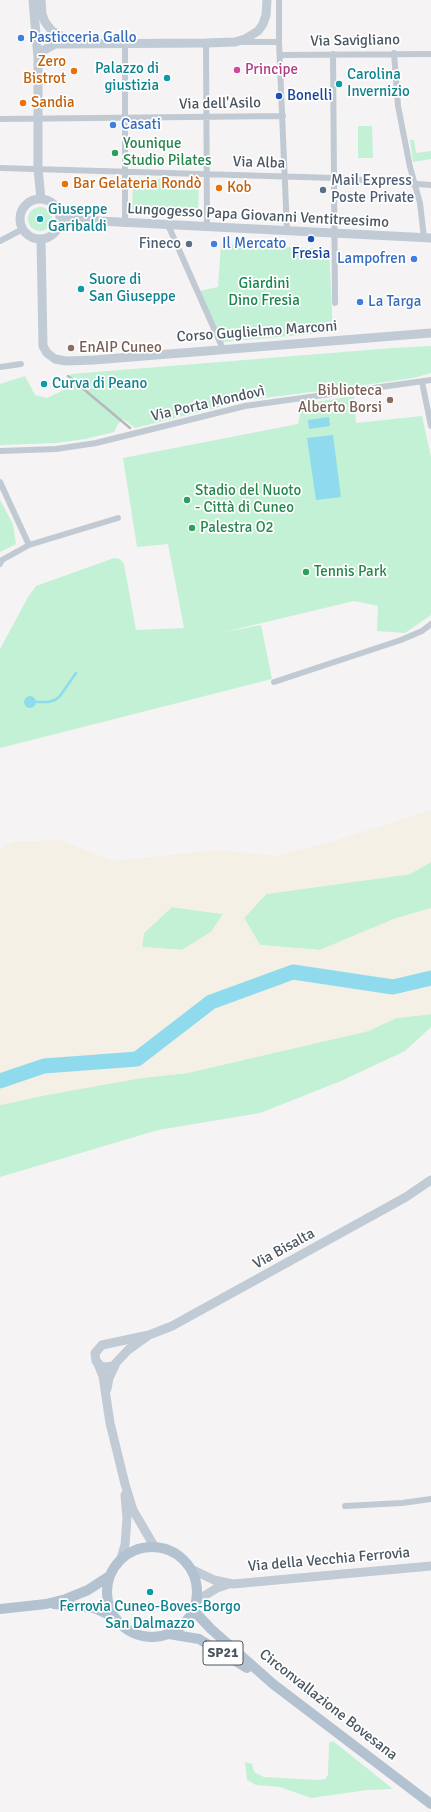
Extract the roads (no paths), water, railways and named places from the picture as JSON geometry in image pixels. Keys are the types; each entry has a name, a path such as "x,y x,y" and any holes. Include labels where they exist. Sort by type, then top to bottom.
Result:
{"main road":[{"path":"154,1546 165,1548 175,1553 184,1560 191,1569 195,1579 195,1605 188,1620 179,1628 169,1634 154,1637 139,1635 125,1629 114,1617 108,1605 106,1591 108,1577 113,1566 121,1558 131,1551 142,1547 154,1546"},
{"path":"0,1609 46,1604 66,1599 88,1590 108,1577"},
{"path":"46,1604 94,1608 114,1617"},
{"name":"Circonvallazione Bovesana","path":"195,1605 211,1629 273,1684 431,1804"},
{"name":"SP21","path":"169,1634 199,1639 273,1684"}],"street":[{"path":"34,0 38,58 38,169 41,199"},
{"path":"41,0 42,14 52,31 75,43"},
{"path":"235,42 245,39 258,31 266,15 267,0"},
{"path":"279,0 278,42 283,116 287,231"},
{"path":"38,58 44,50 55,44 278,42"},
{"path":"125,43 125,224"},
{"path":"206,43 205,118 207,228"},
{"path":"394,53 398,106 408,160 428,238"},
{"name":"Via Savigliano","path":"280,55 394,53 431,54"},
{"path":"333,54 336,233 335,304"},
{"name":"Via dell'Asilo","path":"0,119 283,116"},
{"name":"Via Alba","path":"0,168 335,178 431,185"},
{"path":"41,199 52,204 56,208 60,219 56,231 47,238 41,239 32,237 22,229 20,223 22,211 29,202 41,199"},
{"name":"Lungogesso Papa Giovanni Ventitreesimo","path":"60,219 125,224 428,238"},
{"path":"168,225 223,349"},
{"path":"0,241 22,229"},
{"name":"Corso Guglielmo Marconi","path":"41,239 44,346 47,353 54,359 66,361 431,334"},
{"path":"0,367 21,364"},
{"name":"Via Porta Mondovì","path":"0,451 56,449 96,443 246,406 431,380"},
{"path":"422,382 431,426"},
{"path":"0,482 29,546"},
{"path":"0,564 2,560 29,546 118,518"},
{"path":"274,682 401,640 422,631 431,624"},
{"path":"406,1197 431,1180"},
{"name":"Via Bisalta","path":"98,1364 95,1357 96,1350 102,1345 149,1335 172,1326 431,1184"},
{"name":"Via Bisalta","path":"117,1361 134,1345 149,1335"},
{"path":"106,1395 109,1378 117,1361 118,1351 109,1344"},
{"path":"98,1364 109,1367 117,1361"},
{"path":"98,1364 103,1376 110,1423 125,1484 133,1510 154,1546"},
{"path":"121,1558 125,1545 125,1484"},
{"path":"345,1506 402,1503 431,1499"},
{"name":"Via della Vecchia Ferrovia","path":"195,1605 217,1588 229,1584 431,1566"},
{"name":"Via della Vecchia Ferrovia","path":"191,1569 214,1580 229,1584"}],"water":[{"path":"329,417 330,426 309,429 308,420"},
{"path":"333,435 341,497 316,500 307,438"},
{"path":"28,696 32,696 36,702 32,708 28,708 24,704 24,700"}],"waterway":[{"path":"37,702 48,702 55,700 60,696 76,673"},
{"path":"0,1081 44,1066 137,1059 211,1002 293,972 393,987 431,978"}],"railway":[{"path":"68,376 130,428"}],"place":[{"name":"Pasticceria Gallo","path":"21,38"},
{"name":"Principe","path":"237,70"},
{"name":"Zero Bistrot","path":"74,71"},
{"name":"Palazzo di giustizia","path":"167,78"},
{"name":"Carolina Invernizio","path":"339,84"},
{"name":"Bonelli","path":"279,96"},
{"name":"Sandia","path":"23,103"},
{"name":"Casati","path":"113,125"},
{"name":"Younique Studio Pilates","path":"115,153"},
{"name":"Bar Gelateria Rondò","path":"65,184"},
{"name":"Kob","path":"219,188"},
{"name":"Mail Express Poste Private","path":"323,190"},
{"name":"Giuseppe Garibaldi","path":"40,219"},
{"name":"Fresia","path":"311,239"},
{"name":"Fineco","path":"189,244"},
{"name":"Il Mercato","path":"214,244"},
{"name":"Lampofren","path":"414,259"},
{"name":"Suore di San Giuseppe","path":"81,289"},
{"name":"La Targa","path":"360,302"},
{"name":"EnAIP Cuneo","path":"71,348"},
{"name":"Curva di Peano","path":"44,384"},
{"name":"Biblioteca Alberto Borsi","path":"390,400"},
{"name":"Stadio del Nuoto - Città di Cuneo","path":"187,500"},
{"name":"Palestra O2","path":"192,528"},
{"name":"Tennis Park","path":"306,572"},
{"name":"Ferrovia Cuneo-Boves-Borgo San Dalmazzo","path":"150,1592"}],"park label":[{"name":"Giardini Dino Fresia","path":"264,292"}]}
